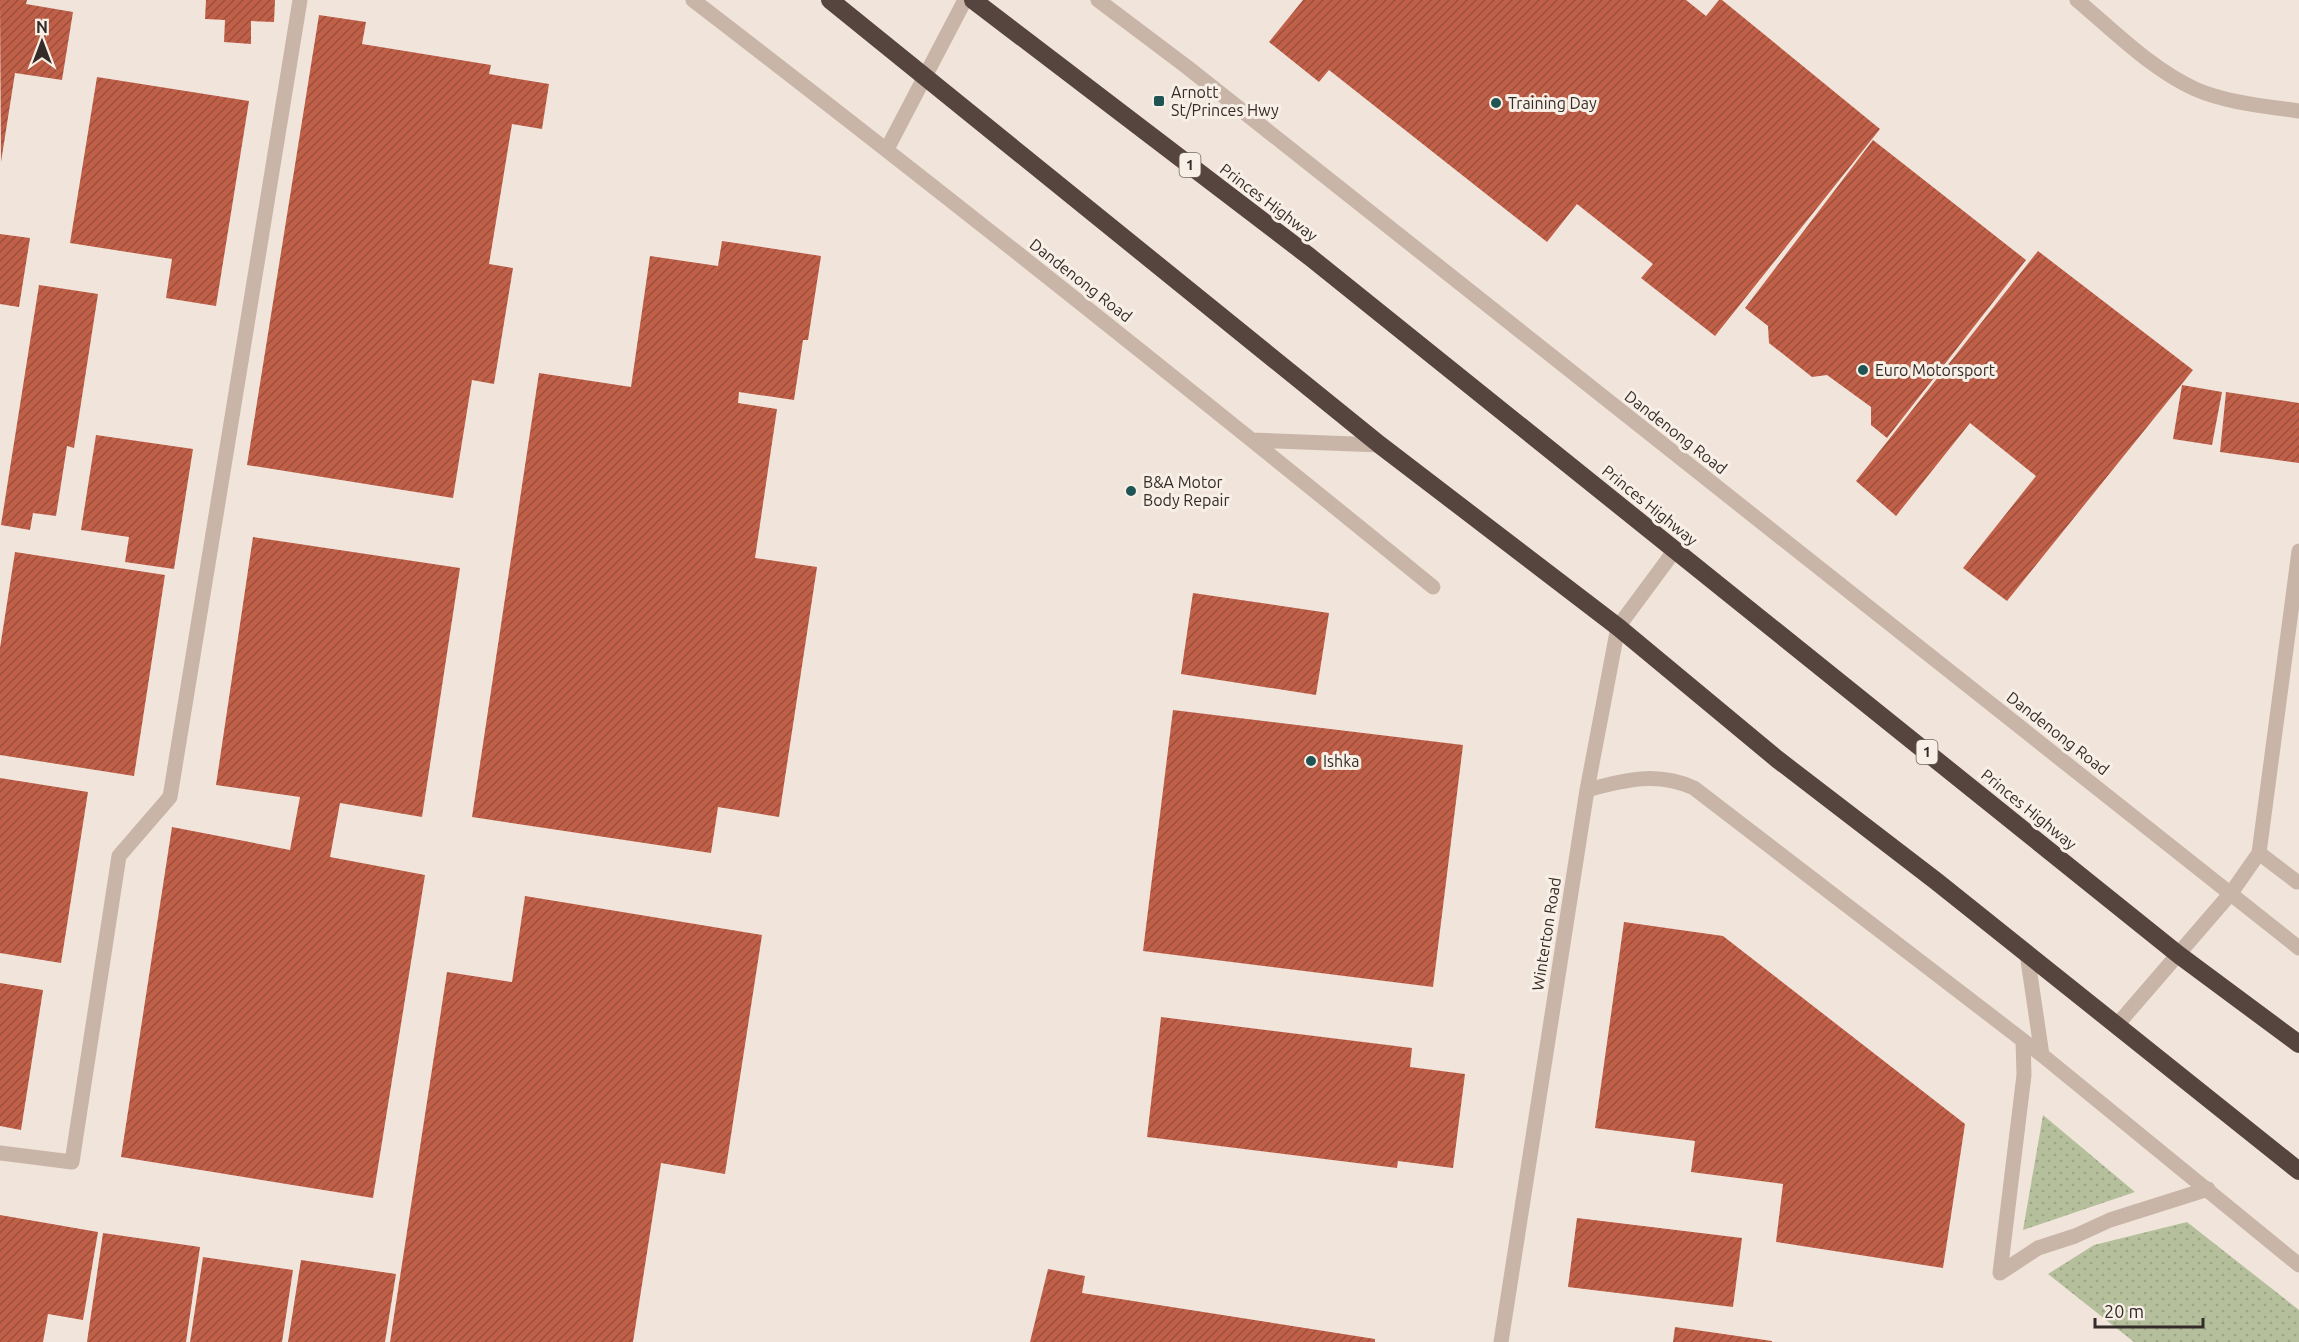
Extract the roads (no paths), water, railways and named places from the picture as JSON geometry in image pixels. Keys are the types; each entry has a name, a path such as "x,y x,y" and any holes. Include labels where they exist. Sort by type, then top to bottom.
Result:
{"highway":[{"path":"830,0 926,75 1380,445 1618,627 1777,759 2117,1025 2299,1171"},
{"name":"Princes Highway","path":"973,0 1310,257 2179,955 2299,1044"}],"street":[{"path":"0,1153 72,1162 119,856 170,797 300,0"},
{"name":"Dandenong Road","path":"693,0 887,149 1253,440 1433,588"},
{"path":"887,149 965,0"},
{"name":"Dandenong Road","path":"1098,0 1187,67 2299,948"},
{"path":"2077,0 2162,71 2196,89 2233,101 2299,111"},
{"path":"1253,440 1380,445"},
{"name":"Winterton Road","path":"1501,1342 1587,789 1618,627 1676,550"},
{"path":"2117,1025 2232,893 2259,853 2299,551"},
{"path":"1587,789 1626,779 1654,777 1676,780 1694,788 2042,1055 2299,1265"},
{"path":"2259,853 2297,882"},
{"path":"2027,954 2042,1055"},
{"path":"2023,1041 2024,1075 2000,1273 2038,1248 2075,1236 2110,1220 2208,1189"}],"place":[{"name":"Arnott St/Princes Hwy","path":"1159,101"},
{"name":"Training Day","path":"1496,103"},
{"name":"Euro Motorsport","path":"1863,370"},
{"name":"B&A Motor Body Repair","path":"1131,491"},
{"name":"Ishka","path":"1311,761"}]}
